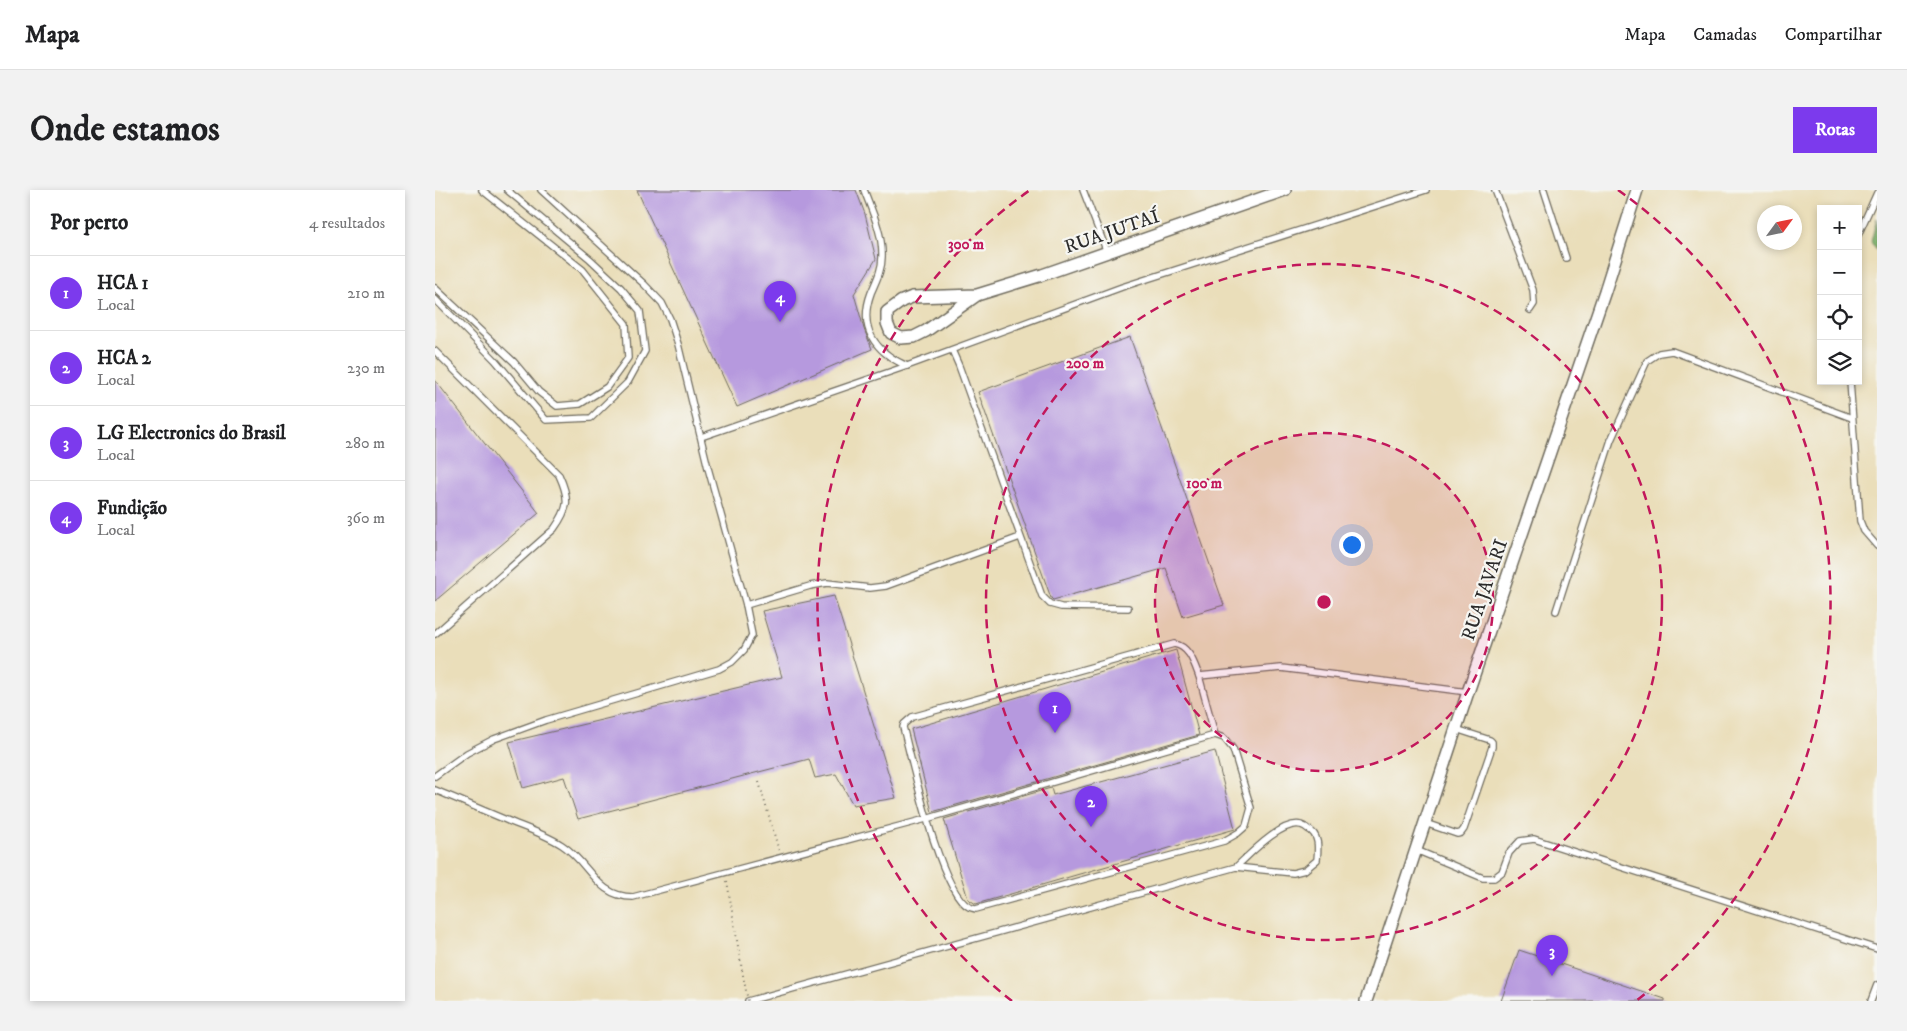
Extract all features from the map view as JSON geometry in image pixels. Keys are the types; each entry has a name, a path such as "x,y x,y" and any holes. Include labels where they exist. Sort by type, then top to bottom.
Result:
{"street":[{"name":"RUA JUTAÍ","path":"977,295 912,297 902,301 887,312 887,323 891,333 901,338 914,337 977,295 1285,190"},
{"name":"RUA JAVARI","path":"1367,1001 1468,692 1605,291 1637,190"}],"lane":[{"path":"435,288 514,362 539,392 557,406 580,404 607,387 627,358 626,324 583,270 482,190"},
{"path":"435,299 495,360 546,420 591,418 628,382 645,351 639,311 621,288 590,259 507,190"},
{"path":"435,776 467,753 495,739 546,720 719,669 732,662 744,650 751,635 746,605 678,344 662,303 541,190"},
{"path":"864,190 881,242 883,255 881,267 867,306 868,329 882,351 892,360 907,366"},
{"path":"1083,190 1107,252"},
{"path":"701,437 952,350 1122,286 1426,190"},
{"path":"1495,190 1533,290 1534,304 1530,310"},
{"path":"1544,190 1566,258"},
{"path":"1862,226 1877,193"},
{"path":"952,350 1042,596 1050,604 1061,607 1128,608"},
{"path":"435,351 559,475 565,488 568,502 563,516 554,530 435,634"},
{"path":"1556,611 1611,440 1647,361 1659,353 1673,351 1852,418"},
{"path":"1849,385 1860,521 1863,531 1877,546"},
{"path":"746,605 827,583 870,588 886,586 1021,537"},
{"path":"435,790 562,845 573,853 605,889 621,897 633,897 926,819 1215,734 1225,738 1233,749 1251,808 1246,826 1238,833 1224,841 976,909 969,907 961,900 952,887 926,819 903,727 912,717 1174,644 1181,645 1187,650 1199,676 1215,734"},
{"path":"1199,676 1281,668 1468,692"},
{"path":"1425,823 1457,834 1464,829 1492,746 1490,740 1456,729"},
{"path":"748,1001 1236,867 1293,873 1305,870 1317,860 1319,844 1312,830 1300,824 1286,827 1260,845 1236,867"},
{"path":"1416,850 1483,878 1494,878 1502,872 1509,853 1520,841 1534,839 1877,949"},
{"path":"1874,1000 1877,985"}],"path":[{"path":"759,782 781,858"},
{"path":"725,873 748,1001"}],"green space":[{"path":"1877,219 1877,251 1871,242"}],"building":[{"path":"637,190 856,190 865,214 876,259 854,294 872,349 737,407"},
{"path":"1130,337 1224,605 1183,617 1166,568 1053,600 1051,598 978,392"},
{"path":"435,380 539,513 435,601"},
{"path":"834,596 896,798 853,805 836,774 815,778 809,759 578,819 564,777 523,788 509,742 782,677 762,611"},
{"path":"1176,650 1199,735 932,812 911,729"},
{"path":"1215,751 1235,829 976,904 968,899 944,819 1051,788 1053,795"},
{"path":"1519,950 1665,999 1665,1001 1501,1001"}],"place":[{"name":"Fundição","path":"780,322"},
{"name":"HCA 1","path":"1055,733"},
{"name":"HCA 2","path":"1091,827"},
{"name":"LG Electronics do Brasil","path":"1552,976"}]}
